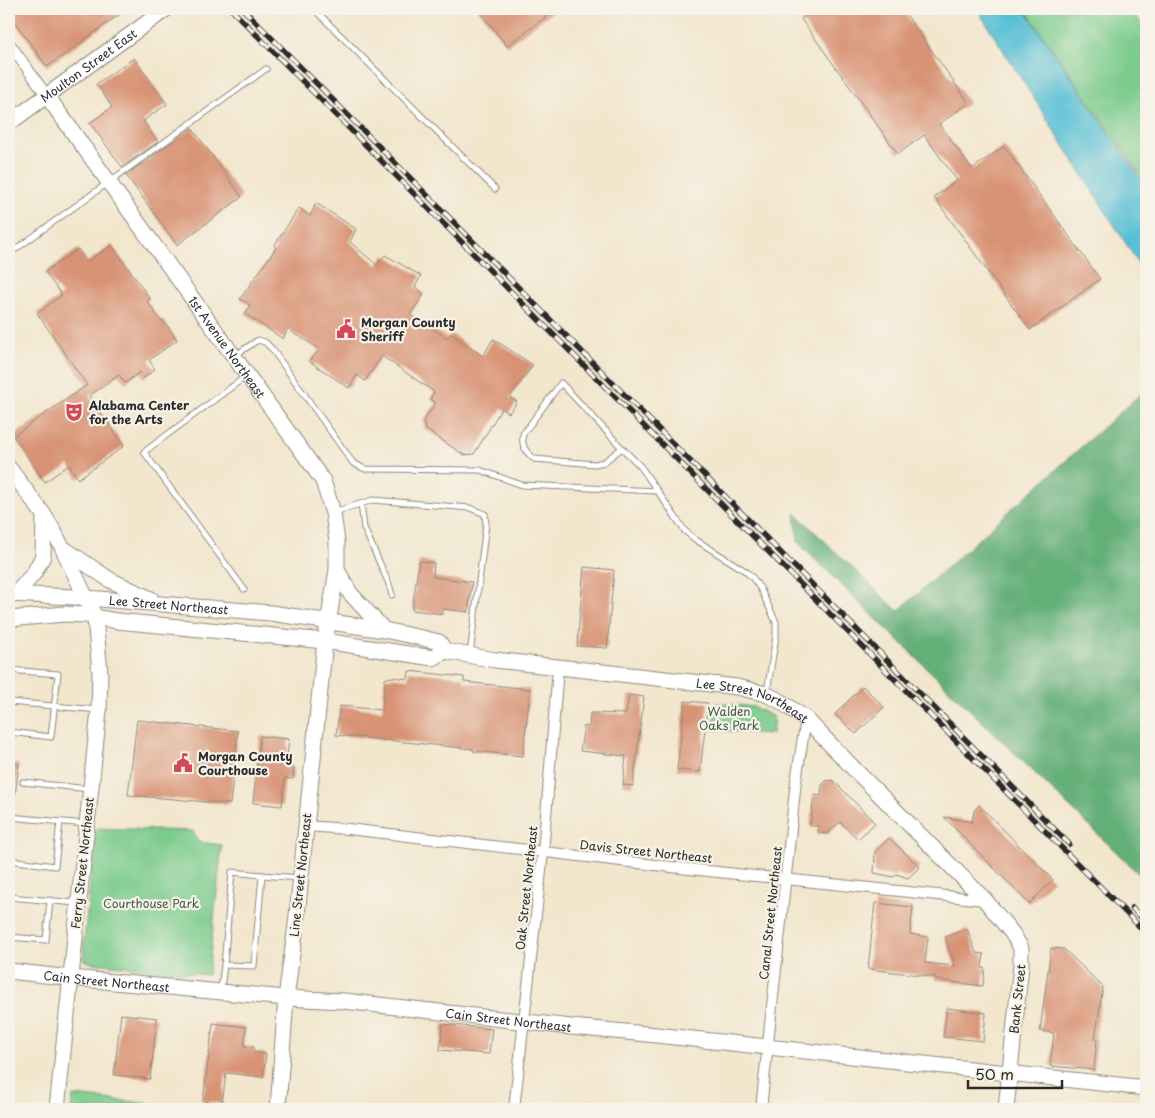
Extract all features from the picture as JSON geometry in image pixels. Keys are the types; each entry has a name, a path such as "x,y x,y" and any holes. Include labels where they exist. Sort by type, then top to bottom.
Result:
{"street":[{"name":"Moulton Street East","path":"9,123 166,9"},
{"path":"9,44 47,96"},
{"name":"1st Avenue Northeast","path":"47,96 323,481 333,513 336,542 336,570 327,622"},
{"name":"Ferry Street Northeast","path":"9,468 44,515 62,547 95,617 101,679 57,1109"},
{"path":"12,594 34,573 43,556 44,515"},
{"path":"62,547 110,580 162,604"},
{"path":"336,570 350,593 384,630"},
{"name":"Lee Street Northeast","path":"12,594 86,598 271,614 384,630 439,642 445,650 495,660 737,687 766,694 806,719 985,900"},
{"name":"Lee Street Northeast","path":"9,619 64,614 95,617 117,622 324,641 433,658 445,650"},
{"path":"324,641 327,622"},
{"name":"Line Street Northeast","path":"278,1109 286,998 296,925 324,641"},
{"name":"Oak Street Northeast","path":"514,1109 543,853 558,668"},
{"name":"Canal Street Northeast","path":"761,1109 796,781 806,719"},
{"name":"Davis Street Northeast","path":"305,826 985,900"},
{"name":"Bank Street","path":"985,900 1012,933 1021,948 1021,971 1006,1109"},
{"name":"Cain Street Northeast","path":"9,971 286,998 344,1001 1146,1088"}],"lane":[{"path":"314,9 495,190"},
{"path":"9,254 266,69"},
{"path":"234,356 258,340 264,342 272,349 353,463 365,469 480,470 522,485 658,491"},
{"path":"244,589 144,452 248,375"},
{"path":"622,448 604,462 595,464 534,459 526,453 522,442 523,434 561,383 641,468 685,532 752,577 760,588 776,622 776,636 766,694"},
{"path":"333,513 373,500 470,508 485,514 486,524 470,655"},
{"path":"361,504 364,528 392,595"},
{"path":"9,670 58,674 51,737 9,732"},
{"path":"9,702 98,710"},
{"path":"23,782 90,789"},
{"path":"9,817 87,824"},
{"path":"9,860 55,866 60,822"},
{"path":"220,992 232,872 300,878"},
{"path":"224,965 254,966 262,875"},
{"path":"9,897 79,903"},
{"path":"9,936 46,940 50,900"}],"green space":[{"path":"1025,9 1131,9 1146,30 1146,183"},
{"path":"1146,389 1146,881 798,543 795,513 898,611"},
{"name":"Walden Oaks Park","path":"717,703 754,707 774,717 772,734 713,730"},
{"name":"Courthouse Park","path":"96,828 193,831 198,842 222,845 208,975 92,963 84,960 83,951"},
{"path":"73,1096 206,1109 71,1109"}],"water":[{"path":"977,9 1024,9 1146,186 1146,275"}],"building":[{"path":"9,9 127,9 47,67 9,14"},
{"path":"478,9 556,9 507,46"},
{"path":"816,9 902,9 969,103 939,124 972,169 1004,146 1100,279 1030,330 934,197 957,180 924,135 898,154 801,19"},
{"path":"134,58 167,104 143,121 158,142 122,167 90,123 112,107 96,84"},
{"path":"192,128 242,197 177,245 126,175"},
{"name":"Morgan County Sheriff","path":"316,203 356,229 350,242 377,265 385,255 421,276 415,287 424,294 410,315 447,338 451,334 483,356 493,339 533,365 510,397 517,402 509,413 502,408 474,454 464,455 425,429 423,421 436,403 430,399 434,392 382,356 365,381 357,375 349,388 309,361 320,350 288,328 283,339 245,314 250,305 240,299 276,248 274,246 299,208 310,216"},
{"path":"112,245 150,299 147,301 177,340 149,360 155,369 144,378 140,372 125,383 119,375 89,396 124,446 78,479 69,465 45,482 13,436 87,385 37,313 62,295 45,272 78,249 87,262"},
{"path":"419,561 434,563 433,577 472,582 468,612 443,609 443,614 412,610"},
{"path":"584,567 614,570 607,648 577,646"},
{"path":"409,671 464,677 464,682 530,689 523,756 336,735 340,706 382,710 385,679 391,677 408,679"},
{"path":"863,686 884,707 856,734 835,714"},
{"path":"629,695 644,697 633,786 623,785 626,756 580,751 584,726 589,727 590,713 626,714"},
{"path":"685,701 708,703 700,772 677,770"},
{"name":"Morgan County Courthouse","path":"137,720 238,731 230,804 128,795"},
{"path":"260,736 289,739 286,766 294,768 293,779 285,778 282,806 253,803"},
{"path":"9,763 19,764 15,795 9,794"},
{"path":"833,780 875,823 858,839 840,822 827,834 818,833 818,826 810,826 814,795 821,796 822,785 826,781"},
{"path":"979,805 1053,880 1029,904 944,817 972,822 974,811"},
{"path":"889,838 920,867 908,878 896,874 894,877 874,873 875,852"},
{"path":"875,903 913,907 910,934 928,937 925,963 955,966 945,937 967,929 976,953 984,954 982,968 985,969 983,986 936,980 936,977 868,969"},
{"path":"1051,948 1064,949 1103,987 1095,1039 1097,1039 1094,1070 1050,1066 1054,1033 1040,1031"},
{"path":"947,1008 986,1013 983,1041 943,1037"},
{"path":"121,1014 157,1018 150,1079 114,1075"},
{"path":"213,1023 246,1027 244,1046 254,1047 253,1052 266,1054 263,1077 226,1073 222,1104 203,1101"},
{"path":"443,1024 492,1029 489,1054 440,1050"}],"railway":[{"path":"231,9 1146,933"},
{"path":"243,9 1069,844"},
{"path":"1132,908 1146,922"}],"place":[{"name":"Morgan County Sheriff","path":"346,329"},
{"name":"Alabama Center for the Arts","path":"74,412"},
{"name":"Morgan County Courthouse","path":"183,763"}]}
